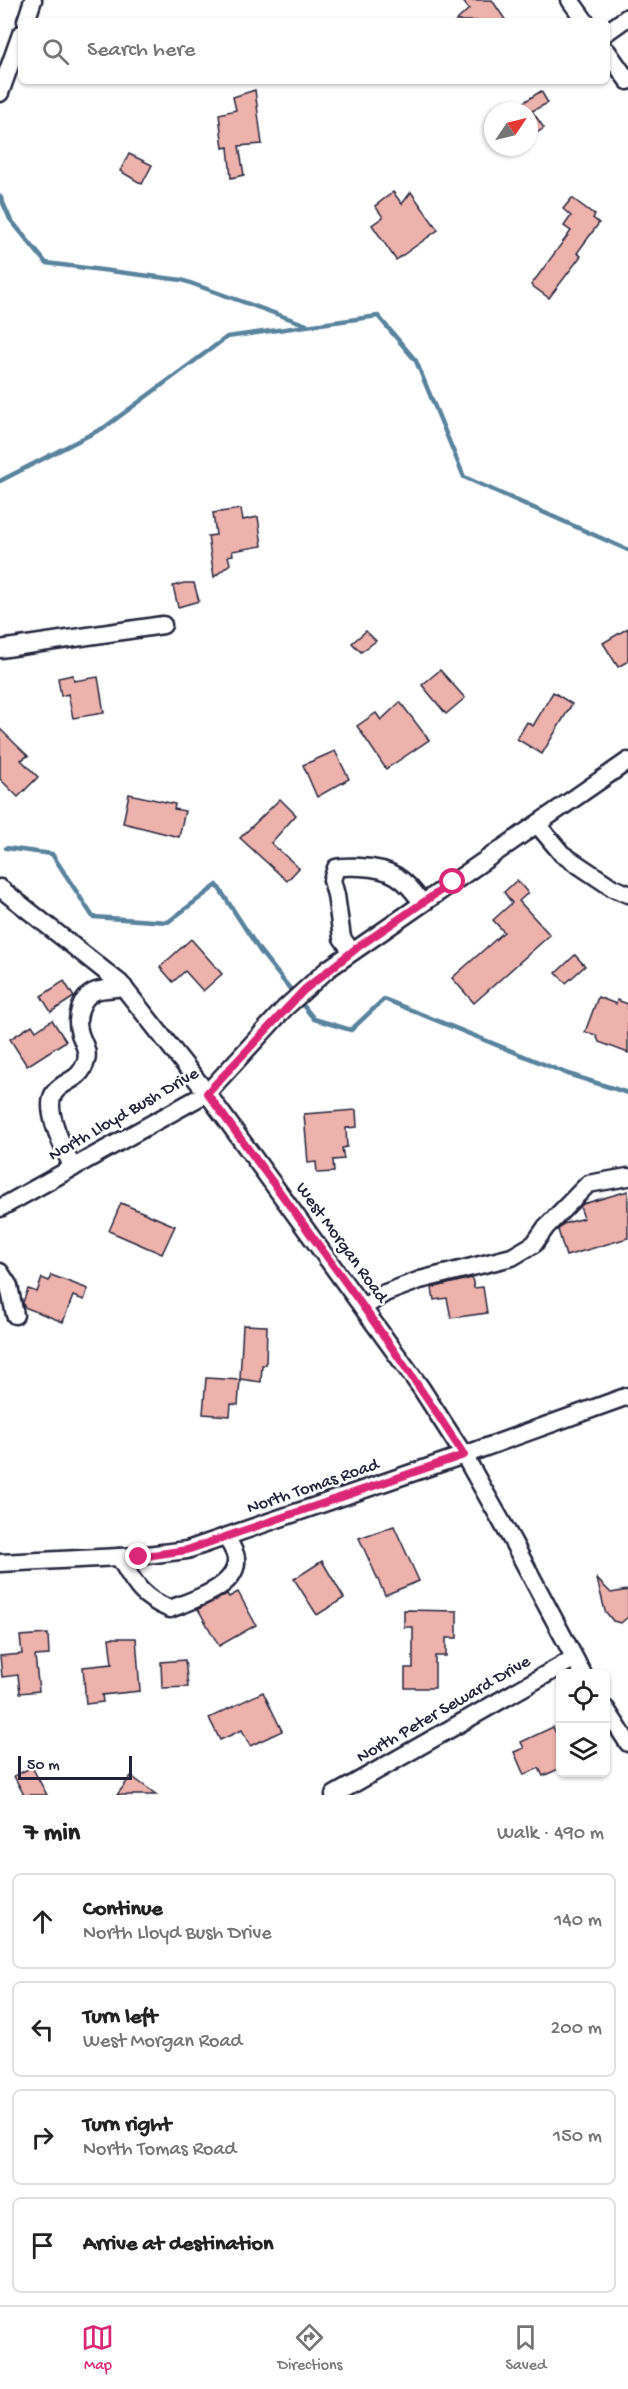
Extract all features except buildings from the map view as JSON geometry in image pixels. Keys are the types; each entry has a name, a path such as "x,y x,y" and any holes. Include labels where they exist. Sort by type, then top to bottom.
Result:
{"street":[{"path":"27,18 33,0"},
{"path":"570,0 583,18"},
{"path":"610,30 628,16"},
{"path":"0,93 18,42"},
{"path":"610,55 628,81"},
{"path":"0,649 163,625"},
{"name":"North Lloyd Bush Drive","path":"0,1208 207,1093 285,1008 351,952 628,761"},
{"path":"537,824 562,854 613,888 628,894"},
{"path":"351,952 342,938 332,880 336,868 371,867 387,871 406,882 422,903"},
{"name":"West Morgan Road","path":"0,888 124,987 207,1093 421,1388 464,1455 580,1669"},
{"path":"73,1168 59,1139 51,1104 54,1093 74,1080 82,1071 87,1058 85,1045 79,1032 78,1014 84,998 96,991 124,987"},
{"path":"364,1307 385,1293 420,1280 512,1257 534,1244 546,1227 588,1184 628,1177"},
{"path":"0,1272 9,1286 15,1315"},
{"name":"North Tomas Road","path":"0,1563 119,1557 187,1550 628,1396"},
{"path":"119,1557 138,1589 153,1602 170,1609 228,1582 236,1571 236,1556 226,1537"},
{"name":"North Peter Seward Drive","path":"334,1795 573,1659"},
{"path":"610,1715 628,1743"}],"waterway":[{"path":"0,196 10,219 46,263 182,280 307,325"},
{"path":"0,481 105,427 227,337 378,316 416,361 464,477 628,550"},
{"path":"6,848 52,854 93,917 168,922 217,885 260,951 314,1019 351,1030 384,999 568,1074 628,1093"}],"route":[{"path":"139,1557 187,1550 464,1455 421,1388 364,1307 207,1093 285,1008 328,969 453,882"}]}
